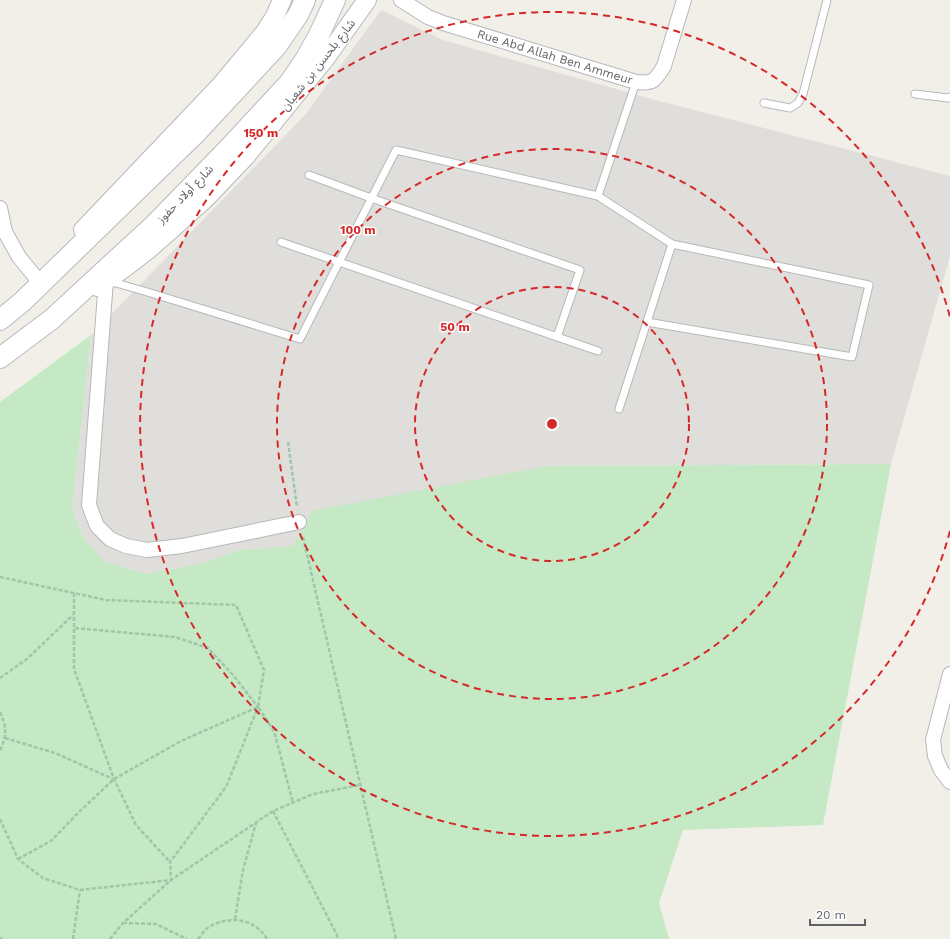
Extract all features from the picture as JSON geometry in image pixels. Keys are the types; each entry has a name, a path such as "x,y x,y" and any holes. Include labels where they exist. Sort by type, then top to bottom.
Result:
{"main road":[{"path":"0,320 22,302 197,132 276,47 298,15 305,0"},
{"name":"شارع أولاد حفوز","path":"0,358 52,319 155,224 227,150 290,82 305,60 319,35 335,0"}],"street":[{"path":"22,302 37,279 221,84 265,32 275,16 282,0"},
{"name":"شارع بلحسن بن شعبان","path":"52,319 149,249 206,198 246,156 326,59 367,0"},
{"name":"Rue Abd Allah Ben Ammeur","path":"401,0 428,17 443,23 636,82 647,83 653,81 659,75 664,66 684,0"},
{"path":"0,208 5,232 19,257 37,279"},
{"path":"106,280 89,505 97,526 110,539 126,546 147,550 182,546 300,522"},
{"path":"950,674 933,740 935,756 941,770 950,782"}],"lane":[{"path":"764,103 790,108 798,103 802,94 827,0"},
{"path":"598,196 636,82"},
{"path":"915,94 950,97"},
{"path":"106,280 144,290 300,340 396,150 598,196 672,244 869,285 852,357 647,322"},
{"path":"309,175 580,270 557,337"},
{"path":"281,242 598,351"},
{"path":"619,409 672,244"}],"path":[{"path":"288,442 300,522 396,939"},
{"path":"0,577 106,600 236,605 264,670 258,707 226,787 170,862"},
{"path":"74,593 74,670 114,779 136,825 170,862 172,880"},
{"path":"0,678 27,659 74,614"},
{"path":"74,628 175,637 208,648 233,675 258,707 274,731 292,803"},
{"path":"18,859 51,841 114,779 181,741 258,707"},
{"path":"0,712 5,723 5,738 0,751"},
{"path":"5,738 55,753 114,779"},
{"path":"110,939 123,923 172,880 273,812 314,794 360,785"},
{"path":"273,812 337,935 337,939"},
{"path":"0,819 18,859 43,878 80,890 172,880"},
{"path":"235,919 242,870 256,823"},
{"path":"73,939 80,890"},
{"path":"198,939 205,930 219,922 235,919 251,923 264,933 267,939"},
{"path":"123,923 156,924 187,939"}],"shaded area":[{"path":"381,10 443,40 648,98 950,176 950,256 891,464 547,466 293,546 239,550 199,564 146,574 104,561 84,539 72,509 91,335 305,115"}],"green space":[{"path":"91,335 72,509 84,539 104,561 146,574 199,564 239,550 293,546 312,511 547,466 891,464 823,825 683,830 659,903 669,939 0,939 0,402"}]}
